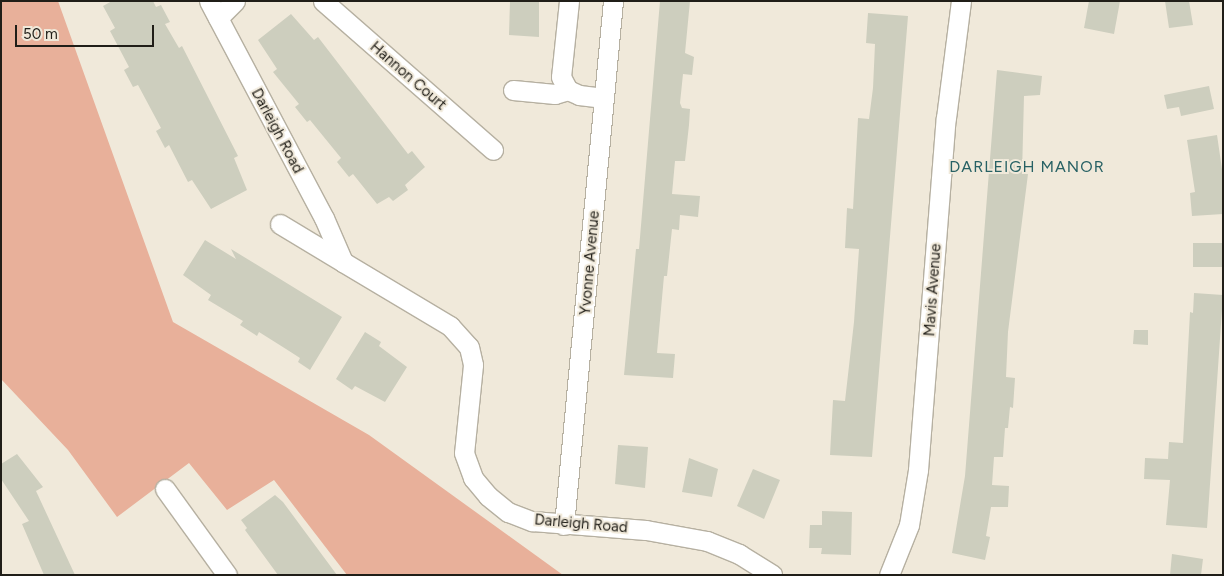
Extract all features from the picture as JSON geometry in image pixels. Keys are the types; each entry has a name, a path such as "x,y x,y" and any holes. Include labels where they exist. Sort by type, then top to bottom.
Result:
{"street":[{"name":"Darleigh Road","path":"209,1 324,218 342,262"},
{"path":"218,18 235,1"},
{"name":"Hannon Court","path":"323,1 493,150"},
{"path":"569,1 561,77 568,90 579,95 604,98"},
{"name":"Yvonne Avenue","path":"564,525 613,1"},
{"name":"Mavis Avenue","path":"889,575 909,525 918,470 946,118 961,1"},
{"path":"513,90 555,94 568,90"},
{"name":"Darleigh Road","path":"280,224 457,331 469,347 473,365 463,442 473,478 488,496 518,517 564,525 646,530 708,541 739,554 772,575"},
{"path":"165,489 228,575"}],"shaded area":[{"path":"1,1 58,1 173,322 369,435 563,575 347,575 274,480 227,510 189,463 117,517 68,450 1,379"}],"building":[{"path":"112,1 153,1 156,7 161,5 170,22 165,24 179,48 182,46 238,156 234,158 247,190 211,209 192,180 188,182 169,145 165,148 156,131 161,128 138,85 133,87 124,70 129,67 110,31 115,28 103,6"},
{"path":"510,1 539,1 539,37 509,35"},
{"path":"660,1 690,1 685,53 694,57 692,75 683,74 680,103 682,108 690,109 689,125 685,161 675,161 672,194 700,196 698,217 680,215 679,230 672,229 667,276 664,276 657,353 675,354 673,378 624,375 636,249 639,249"},
{"path":"1089,1 1120,1 1114,34 1084,28"},
{"path":"1165,1 1189,1 1193,25 1169,28"},
{"path":"868,13 908,16 872,457 830,455 833,400 845,401 854,322 859,249 845,248 847,208 853,209 858,118 869,119 873,88 875,44 866,43"},
{"path":"291,14 314,40 318,37 408,154 412,151 425,167 405,185 408,190 393,201 389,197 377,204 353,174 349,177 337,162 341,158 310,120 307,122 295,107 299,104 273,72 277,69 258,40"},
{"path":"997,70 1042,76 1040,95 1024,96 1022,174 1028,174 1008,332 1006,377 1015,378 1013,408 1010,407 1008,428 1005,428 1003,457 994,457 992,485 1009,486 1008,507 991,507 986,536 990,537 985,560 952,553 965,476"},
{"path":"1209,86 1214,109 1181,116 1179,107 1167,109 1164,95"},
{"path":"1217,135 1223,176 1223,214 1192,216 1190,193 1195,192 1187,140"},
{"path":"205,240 236,259 231,249 342,317 310,370 298,362 300,358 259,332 257,336 240,325 243,321 208,300 211,295 183,275"},
{"path":"1193,243 1223,243 1223,267 1193,267"},
{"path":"1194,293 1223,295 1207,528 1166,525 1170,480 1144,479 1145,458 1168,459 1169,442 1183,443 1190,312 1193,313"},
{"path":"1134,330 1148,330 1148,345 1133,344"},
{"path":"365,332 381,342 379,346 407,367 385,402 355,386 352,390 336,379"},
{"path":"618,445 648,447 645,488 615,484"},
{"path":"17,454 43,487 36,491 75,575 44,575 22,524 29,521 1,479 1,464"},
{"path":"689,458 718,469 712,497 682,492"},
{"path":"753,469 780,480 764,519 737,506"},
{"path":"275,495 283,502 337,575 278,575 245,530 247,528 241,520"},
{"path":"822,511 852,512 851,555 821,554 822,548 809,548 810,525 822,525"},
{"path":"1172,554 1203,559 1201,575 1170,575"}],"district":[{"name":"DARLEIGH MANOR","path":"1027,167"}]}
